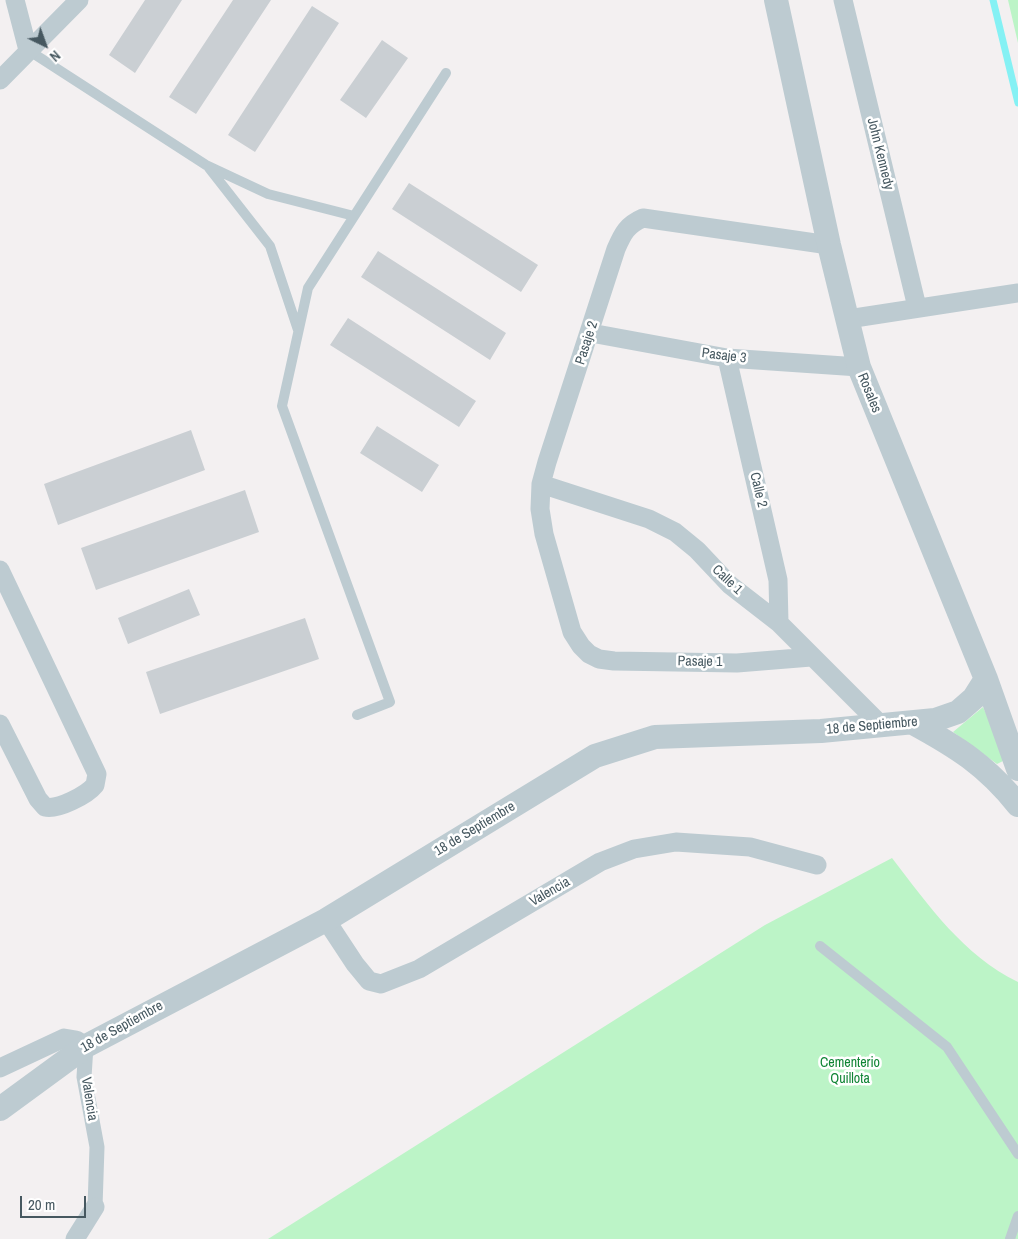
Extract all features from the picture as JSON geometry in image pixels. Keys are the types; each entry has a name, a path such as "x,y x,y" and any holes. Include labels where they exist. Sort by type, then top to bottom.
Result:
{"street":[{"path":"14,0 28,50"},
{"path":"0,80 78,0"},
{"name":"Rosales","path":"776,0 829,245 859,367 986,679 1018,769"},
{"name":"John Kennedy","path":"843,0 917,307"},
{"name":"Pasaje 2","path":"590,654 581,646 572,632 544,534 540,509 542,484 623,232 632,223 643,218 829,245"},
{"path":"848,320 917,307 1018,293"},
{"name":"Pasaje 3","path":"590,334 727,358 859,367"},
{"name":"Calle 2","path":"727,358 778,580 779,623"},
{"name":"Calle 1","path":"542,484 649,519 675,532 696,550 730,585 779,623 882,726"},
{"path":"0,570 96,774 96,785 89,791 54,808 45,807 38,800 0,724"},
{"name":"Pasaje 1","path":"590,654 599,659 614,660 737,663 811,657"},
{"name":"18 de Septiembre","path":"0,1109 86,1046 326,920 595,756 655,737 821,731 935,720 958,712 974,698 986,679"},
{"path":"913,723 977,762 999,781 1018,805"},
{"name":"Valencia","path":"326,920 355,964 369,981 381,984 419,969 600,862 634,849 676,842 750,847 817,865"},
{"path":"0,1068 64,1038 76,1040 86,1046"},
{"name":"Valencia","path":"74,1239 95,1207 97,1147 84,1077 86,1046"}],"lane":[{"path":"28,50 206,165 268,194 354,216"},
{"path":"357,715 390,702 282,406 308,288 446,74"},
{"path":"206,165 270,246 299,331"},
{"path":"820,946 947,1047 1018,1154"},
{"path":"1010,1239 1018,1216"}],"green space":[{"path":"1008,0 1018,0 1018,43"},
{"path":"983,707 1007,759 997,764 953,732"},
{"name":"Cementerio Quillota","path":"892,858 948,928 964,944 998,971 1018,982 1018,1239 268,1239 765,925"}],"building":[{"path":"145,0 182,0 135,73 109,55"},
{"path":"233,0 271,0 196,114 169,97"},
{"path":"312,6 339,23 255,152 228,135"},
{"path":"382,40 408,58 366,118 340,100"},
{"path":"409,183 538,265 521,292 392,209"},
{"path":"378,251 506,333 490,360 361,277"},
{"path":"348,318 476,401 459,427 330,345"},
{"path":"377,426 439,465 422,492 360,453"},
{"path":"191,430 205,470 58,525 44,484"},
{"path":"245,490 259,532 96,590 81,548"},
{"path":"189,589 200,615 128,644 118,618"},
{"path":"305,618 319,659 160,714 146,672"}],"waterway":[{"path":"993,0 1018,103"}]}
